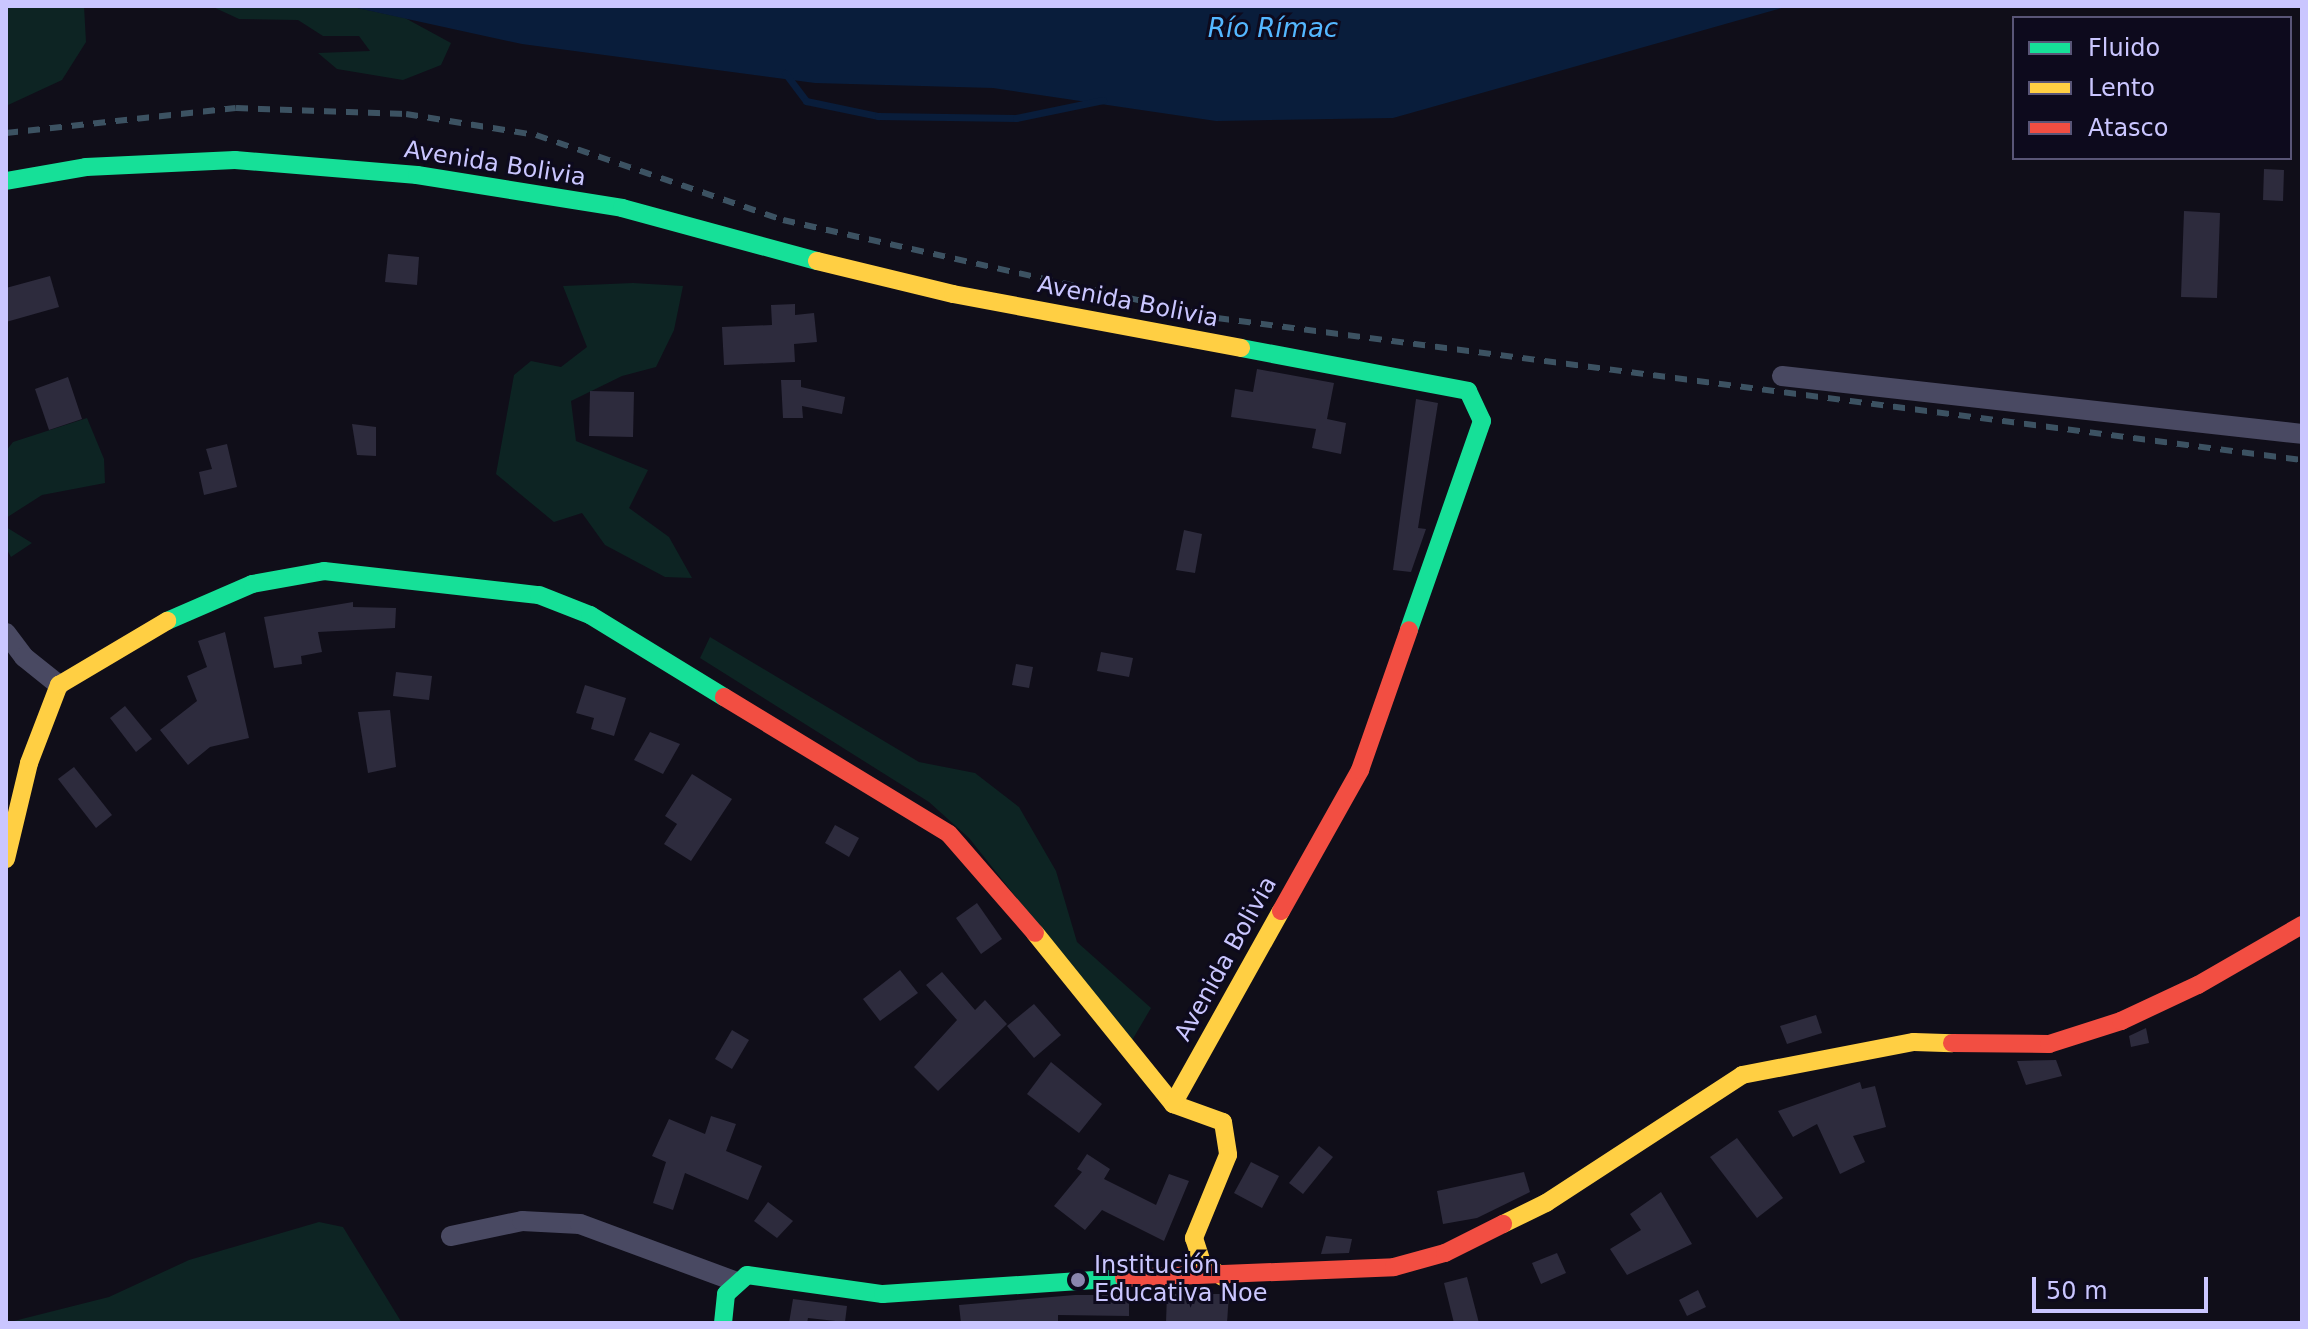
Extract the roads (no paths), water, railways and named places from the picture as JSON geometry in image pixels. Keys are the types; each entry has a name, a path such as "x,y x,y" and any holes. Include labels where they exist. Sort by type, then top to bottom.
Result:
{"street":[{"name":"Avenida Bolivia","path":"6,181 86,167 235,160 417,175 622,208 722,238 953,294 1468,391 1482,421 1360,770 1173,1104"},
{"path":"1782,376 2302,434"},
{"path":"6,859 29,763 59,685 161,623 252,584 309,574 431,580 552,600 590,615 949,834 1173,1104 1223,1122 1228,1155 1194,1238 1202,1262 1223,1277"},
{"path":"6,633 24,657 59,685"},
{"path":"723,1323 726,1294 734,1281 747,1275 770,1275 883,1294 1074,1278 1223,1277 1394,1267 1445,1253 1546,1203 1742,1075 1914,1042 2049,1044 2121,1021 2198,985 2302,925"},
{"path":"451,1236 522,1221 580,1224 734,1281"}],"water":[{"name":"Río Rímac","path":"348,6 1789,6 1393,118 1216,121 993,88 815,83 522,44"}],"waterway":[{"path":"785,73 806,101 878,116 1016,118 1103,100"}],"railway":[{"path":"6,133 236,108 406,114 536,135 783,220 1217,318 2302,460"}],"place":[{"name":"Institución Educativa Noe","path":"1078,1280"}]}
